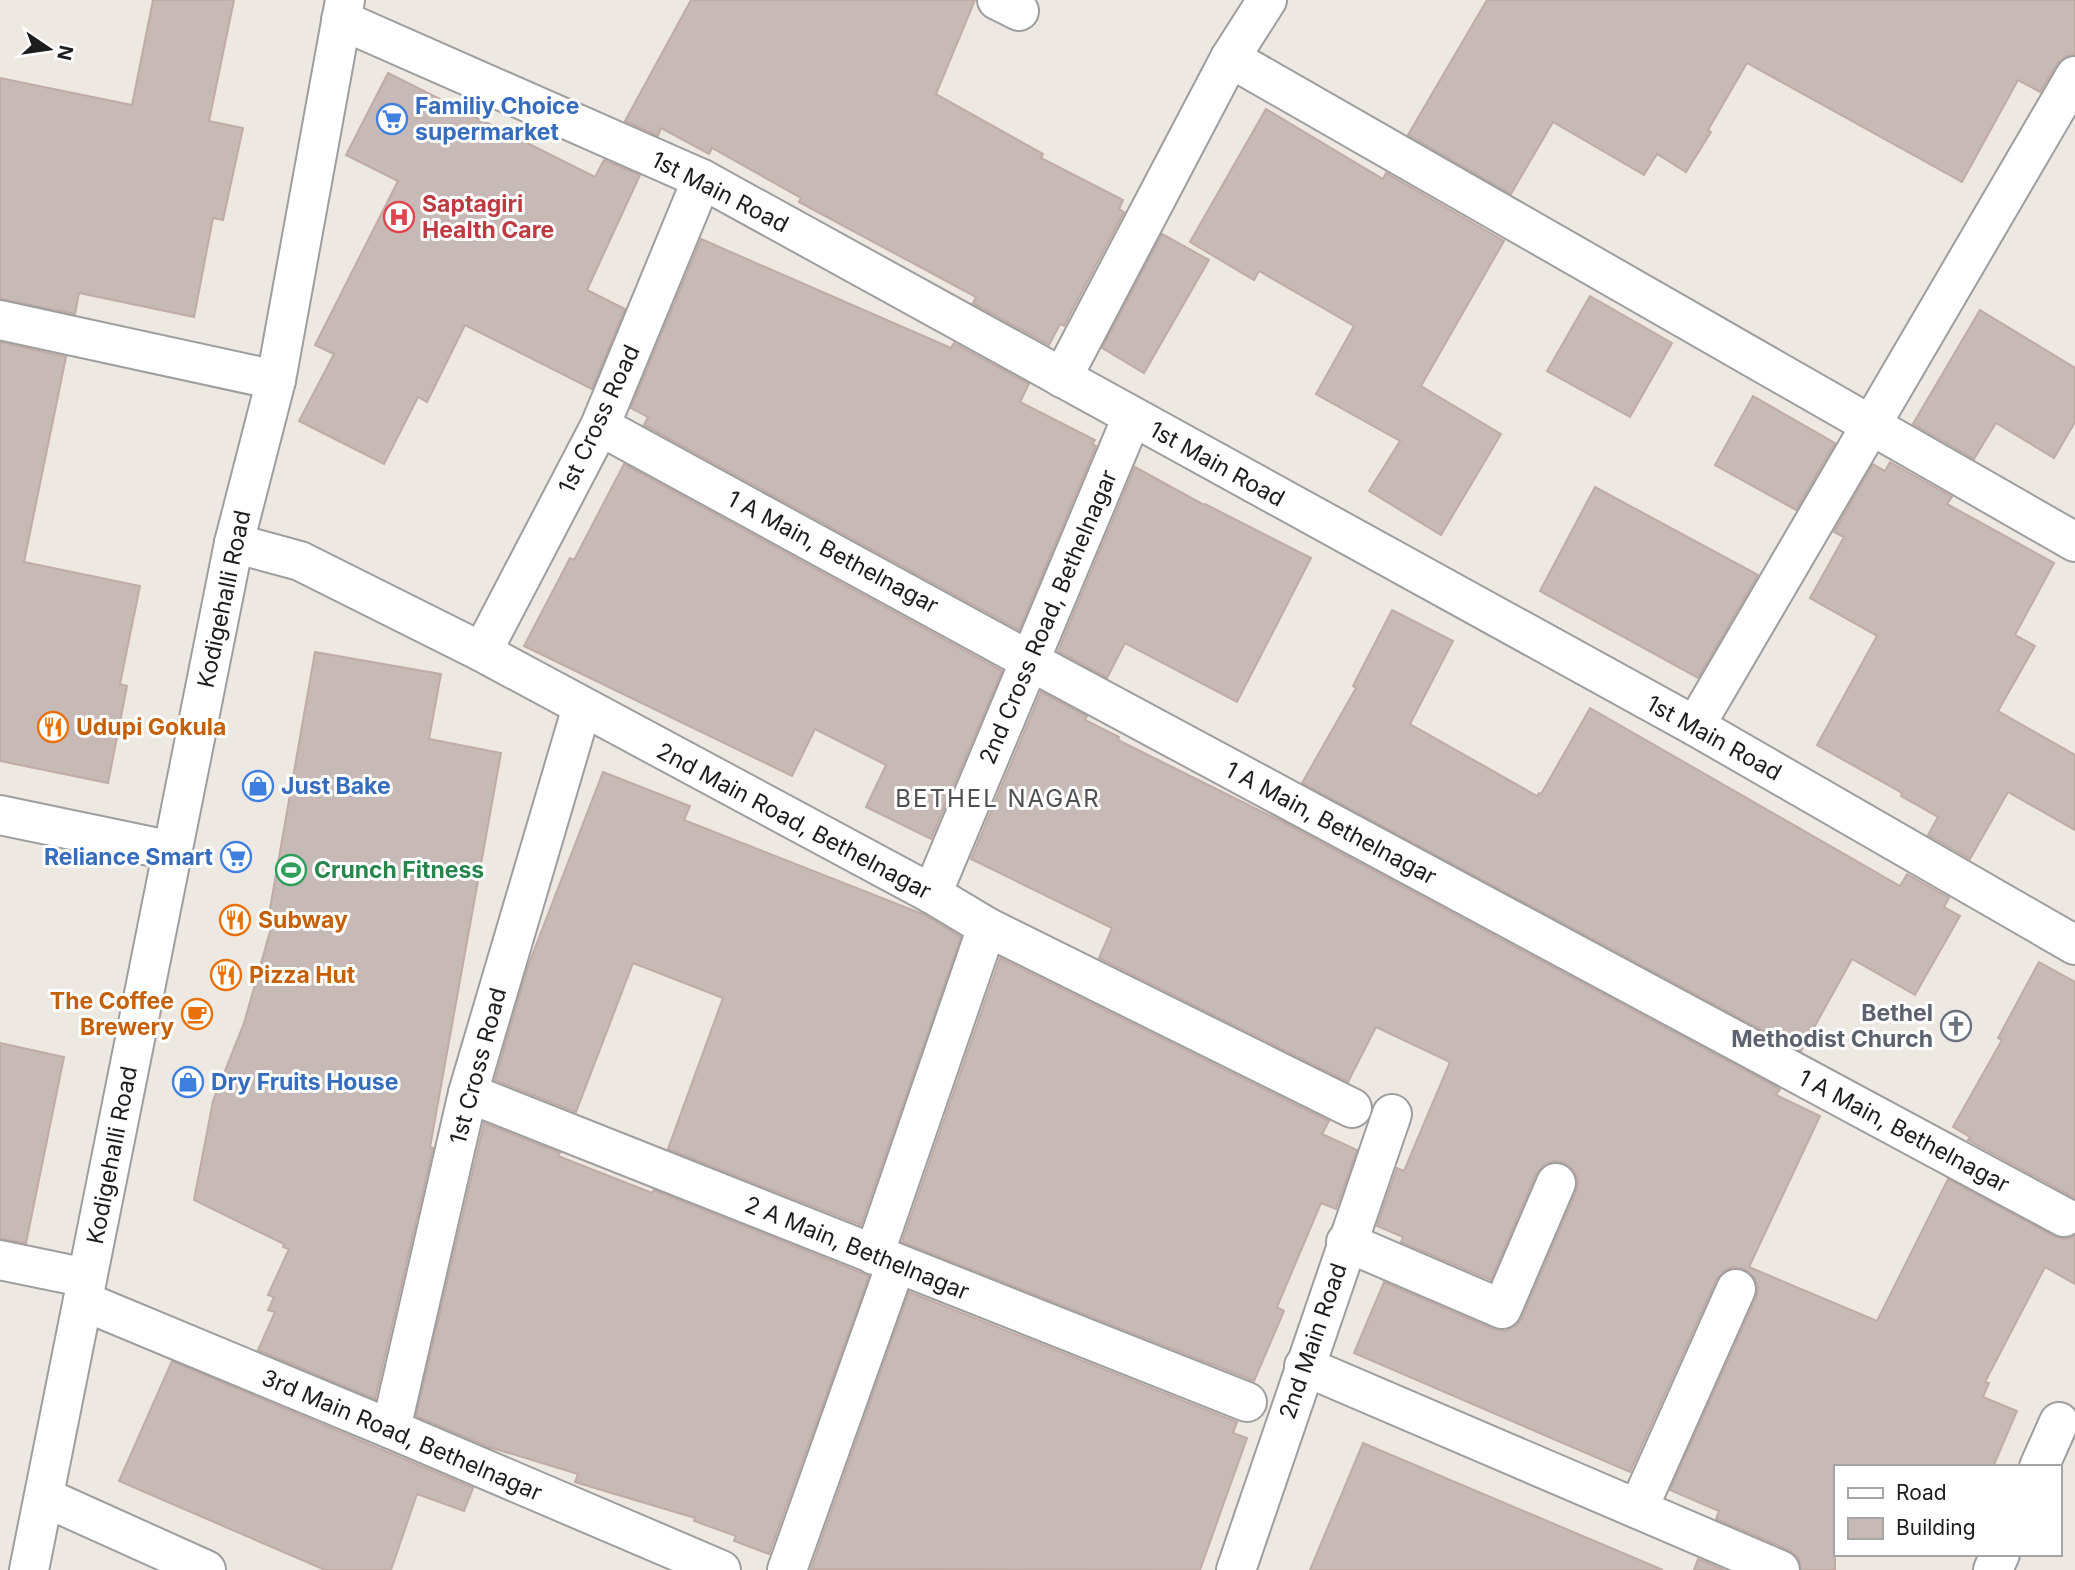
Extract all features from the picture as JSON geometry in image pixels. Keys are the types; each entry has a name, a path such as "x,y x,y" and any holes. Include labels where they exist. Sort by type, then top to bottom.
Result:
{"street":[{"path":"1062,378 1230,58 1267,0"},
{"name":"1st Main Road","path":"343,10 702,179 1695,726 2075,945"},
{"name":"Kodigehalli Road","path":"29,1570 234,543 276,380 343,10"},
{"path":"1230,58 2075,542"},
{"path":"1695,726 2075,76"},
{"name":"1st Cross Road","path":"482,652 600,426 702,179"},
{"path":"0,320 276,380"},
{"name":"2nd Cross Road, Bethelnagar","path":"932,894 1132,417"},
{"name":"1 A Main, Bethelnagar","path":"600,426 1030,661 2064,1217"},
{"name":"2nd Main Road, Bethelnagar","path":"234,543 300,561 482,652 932,894 987,927 1352,1108"},
{"name":"1st Cross Road","path":"391,1429 468,1093 582,707"},
{"path":"0,815 173,851"},
{"path":"787,1570 987,927"},
{"name":"2 A Main, Bethelnagar","path":"468,1093 1247,1402"},
{"name":"2nd Main Road","path":"1236,1570 1392,1114"},
{"path":"1346,1242 1502,1308 1556,1183"},
{"name":"3rd Main Road, Bethelnagar","path":"0,1260 85,1290 391,1429 721,1570"},
{"path":"1638,1509 1736,1289"},
{"path":"1304,1367 1780,1570"},
{"path":"2040,1465 2059,1422"},
{"path":"44,1497 206,1570"}],"building":[{"path":"153,0 234,0 209,121 243,128 223,220 213,218 194,317 79,293 75,314 0,299 0,78 132,105"},
{"path":"691,0 975,0 936,94 1043,154 1041,158 1123,200 1119,209 1124,212 1064,326 1060,324 1049,345 973,303 976,297 799,202 801,198 712,148 709,154 661,128 658,136 625,121"},
{"path":"1487,0 2075,0 2075,54 2065,57 2057,64 2040,92 2018,80 1962,182 1747,63 1708,130 1711,132 1686,172 1657,154 1644,175 1553,122 1511,194 1408,135"},
{"path":"388,73 595,177 604,160 640,175 587,290 625,309 592,389 465,325 427,402 418,397 384,464 299,421 334,354 315,345 398,181 346,155"},
{"path":"1266,109 1383,179 1386,173 1504,241 1421,386 1501,434 1441,535 1369,491 1400,441 1316,394 1354,326 1259,271 1254,280 1190,242"},
{"path":"1162,234 1209,260 1144,373 1102,348"},
{"path":"701,239 951,348 954,343 1029,384 1020,402 1095,440 1092,444 1096,446 1019,630 644,425 648,417 631,408"},
{"path":"1590,296 1672,343 1630,417 1547,371"},
{"path":"1980,310 2075,368 2075,422 2054,458 1996,423 1974,459 1913,424"},
{"path":"0,342 66,357 24,562 140,586 120,684 127,686 108,783 0,761"},
{"path":"1753,396 1835,443 1796,510 1715,465"},
{"path":"1890,462 1952,497 1947,504 2054,563 2015,635 2035,646 1998,711 2075,755 2075,830 2008,792 1970,859 1928,835 1938,817 1901,796 1902,793 1817,745 1877,636 1810,598 1844,537 1834,532 1873,464 1885,471"},
{"path":"624,464 1002,671 931,839 866,807 886,765 815,729 792,776 524,646 570,558 574,560"},
{"path":"1135,467 1311,558 1237,702 1125,643 1107,678 1058,651"},
{"path":"1595,487 1758,575 1698,678 1540,591"},
{"path":"1392,610 1453,641 1410,724 1537,796 1541,794 1590,708 1900,886 1907,874 1949,898 1944,907 1960,916 1915,995 1852,959 1801,1051 1302,783 1356,688 1353,686"},
{"path":"315,652 441,674 429,739 501,753 430,1147 433,1148 375,1399 258,1350 275,1312 268,1310 274,1297 268,1295 289,1249 283,1247 284,1244 194,1200 213,1101 244,1023 273,921 268,920"},
{"path":"1041,692 1087,716 1085,720 1119,737 1118,740 1281,821 1780,1089 1776,1095 1820,1116 1749,1267 1877,1321 1948,1179 2054,1236 2064,1239 2075,1236 2075,1284 2045,1267 1985,1382 1989,1383 1983,1397 2017,1411 1994,1465 1834,1465 1835,1570 1801,1570 1798,1558 1789,1550 1716,1519 1719,1511 1670,1490 1756,1298 1758,1287 1754,1277 1744,1269 1733,1267 1724,1271 1716,1280 1630,1472 1354,1353 1384,1282 1493,1329 1505,1331 1516,1326 1522,1318 1576,1192 1578,1181 1574,1170 1565,1163 1554,1161 1544,1165 1536,1174 1491,1280 1401,1242 1403,1237 1377,1226 1397,1168 1404,1171 1450,1062 1376,1027 1348,1082 1099,958 1112,928 971,859"},
{"path":"603,772 690,806 684,820 925,915 961,937 861,1225 668,1149 723,998 633,963 576,1112 495,1080 528,966"},
{"path":"1000,958 1329,1121 1322,1134 1357,1150 1336,1209 1321,1203 1277,1307 1284,1311 1254,1381 902,1242"},
{"path":"2039,962 2075,982 2075,1198 1968,1140 1970,1137 1953,1127 2002,1040 1998,1038"},
{"path":"0,1043 64,1057 26,1243 0,1239"},
{"path":"484,1123 560,1153 558,1156 652,1193 654,1190 869,1276 769,1554 734,1541 736,1536 694,1521 695,1518 575,1482 578,1474 489,1447 416,1416"},
{"path":"909,1292 1237,1422 1233,1433 1247,1438 1200,1570 811,1569"},
{"path":"172,1361 473,1488 464,1511 417,1494 391,1570 325,1570 119,1481"},
{"path":"1363,1443 1663,1570 1310,1570"},
{"path":"1698,1559 1724,1570 1694,1570"}],"place":[{"name":"Familiy Choice supermarket","path":"392,119"},
{"name":"Saptagiri Health Care","path":"399,217"},
{"name":"Udupi Gokula","path":"53,727"},
{"name":"Just Bake","path":"258,786"},
{"name":"Reliance Smart","path":"236,857"},
{"name":"Crunch Fitness","path":"291,870"},
{"name":"Subway","path":"235,920"},
{"name":"Pizza Hut","path":"226,975"},
{"name":"The Coffee Brewery","path":"197,1014"},
{"name":"Bethel Methodist Church","path":"1956,1026"},
{"name":"Dry Fruits House","path":"188,1082"}],"district":[{"name":"BETHEL NAGAR","path":"998,799"}]}
